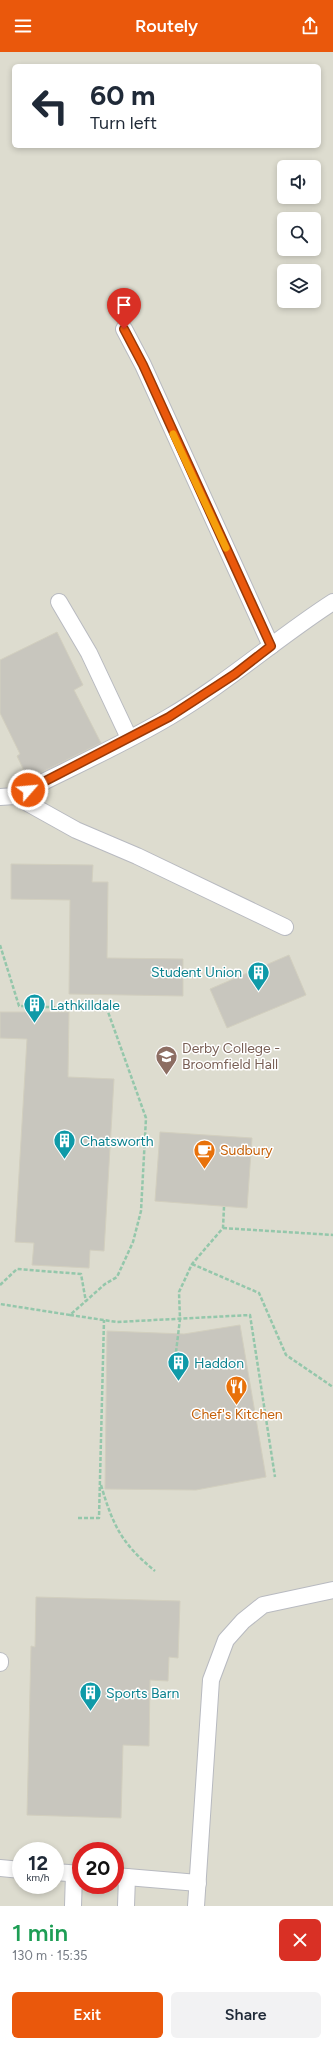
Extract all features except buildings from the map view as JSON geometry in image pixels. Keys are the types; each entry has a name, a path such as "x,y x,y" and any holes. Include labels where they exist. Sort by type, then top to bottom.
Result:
{"lane":[{"path":"124,329 143,365 271,646"},
{"path":"59,602 89,653 129,738"},
{"path":"8,796 129,738 169,717 235,674 271,646 333,602"},
{"path":"8,796 76,830 137,856 285,927"},
{"path":"196,1906 211,1680 226,1640 243,1621 262,1605 333,1590"},
{"path":"0,1868 12,1869"},
{"path":"124,1877 198,1883"},
{"path":"73,1906 75,1894"},
{"path":"124,1894 126,1906"}],"path":[{"path":"0,945 19,1006 106,1009 146,1118 141,1211 133,1242 117,1277 105,1284 70,1315"},
{"path":"176,1352 180,1319 179,1292 192,1264 223,1228 224,1207"},
{"path":"223,1228 333,1235"},
{"path":"192,1264 259,1293 286,1355 333,1387"},
{"path":"0,1285 17,1269 81,1274 86,1302"},
{"path":"0,1304 117,1322 250,1315 275,1478"},
{"path":"78,1518 99,1518 104,1320"},
{"path":"100,1481 110,1516 124,1541 136,1556 155,1571"}],"shaded area":[{"name":"Derby College - Broomfield Hall","path":"0,52 333,52 333,1906 0,1906"}],"slow traffic":[{"path":"173,434 226,548"}],"place":[{"name":"Student Union","path":"258,992"},
{"name":"Lathkilldale","path":"34,1024"},
{"name":"Derby College - Broomfield Hall","path":"166,1076"},
{"name":"Chatsworth","path":"64,1160"},
{"name":"Sudbury","path":"204,1170"},
{"name":"Haddon","path":"178,1382"},
{"name":"Chef's Kitchen","path":"237,1406"},
{"name":"Sports Barn","path":"90,1712"}],"route":[{"path":"28,790 169,717 235,674 271,646 181,452 143,365 124,329"}]}
